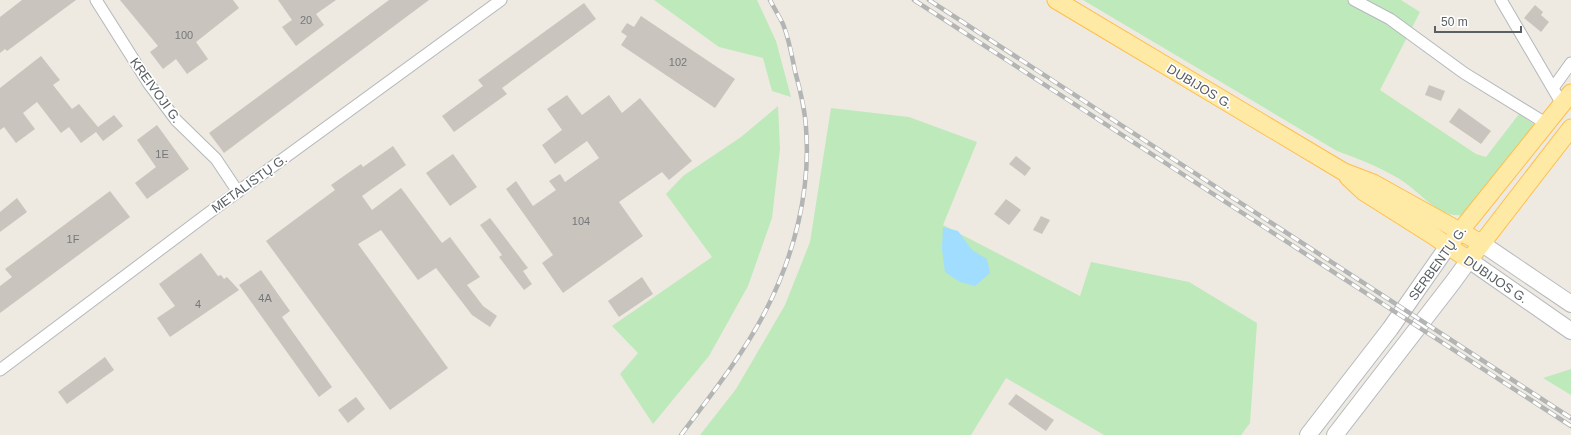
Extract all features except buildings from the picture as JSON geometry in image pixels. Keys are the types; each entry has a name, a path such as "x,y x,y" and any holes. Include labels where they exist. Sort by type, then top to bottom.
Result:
{"main road":[{"name":"DUBIJOS G.","path":"1056,0 1344,172 1373,183 1481,243 1571,304"},
{"name":"SERBENTŲ G.","path":"1308,435 1390,329 1448,246 1567,98"},
{"name":"SERBENTŲ G.","path":"1335,435 1481,243 1571,128"},
{"name":"DUBIJOS G.","path":"1344,172 1364,192 1448,246 1571,330"}],"street":[{"name":"KREIVOJI G.","path":"96,0 154,90 176,120 216,159 238,192"},
{"name":"METALISTŲ G.","path":"0,370 106,289 501,0"},
{"path":"1354,0 1390,19 1464,73 1547,124"},
{"path":"1501,0 1553,88 1567,98"},
{"path":"1553,88 1571,63"}],"green space":[{"path":"654,0 757,0 776,41 791,97 772,91 763,58 719,47"},
{"path":"1083,0 1401,0 1420,12 1380,90 1476,154 1486,157 1519,114 1538,127 1464,215 1454,215 1437,208 1396,177 1367,162 1337,151"},
{"path":"778,106 780,149 772,218 748,286 709,356 653,424 620,374 638,353 612,326 712,257 666,194 683,176 741,137"},
{"path":"831,108 909,117 977,142 943,225 1080,296 1091,262 1189,282 1257,323 1250,423 1241,435 1104,435 1006,378 971,435 700,435 736,389 785,305 810,242"},
{"path":"1571,369 1571,395 1543,378"}],"water":[{"path":"943,227 958,231 972,250 987,259 990,273 975,286 960,282 945,272 942,249"}],"railway":[{"path":"681,435 726,375 765,312 775,291 792,246 803,199 807,152 805,113 787,36 783,24 770,0"},
{"path":"914,0 1571,426"},
{"path":"929,0 1571,418"}]}
